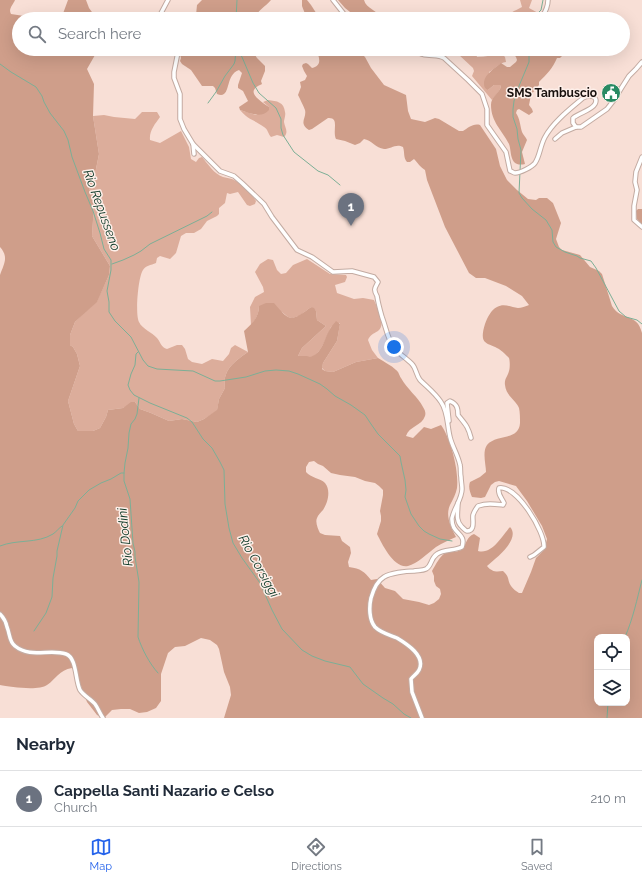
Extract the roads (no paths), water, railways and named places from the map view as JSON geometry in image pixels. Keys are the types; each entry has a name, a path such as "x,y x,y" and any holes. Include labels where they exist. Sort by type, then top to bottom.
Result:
{"street":[{"path":"162,12 168,0"},
{"path":"333,0 342,12"},
{"path":"546,12 548,0"},
{"path":"177,56 174,78 180,94 180,119 193,144 220,171 234,176 264,204 297,250 312,257 334,272 352,272 374,277 378,282 374,288 374,292 377,296 387,334 394,348 400,355 412,363 419,379 441,402 446,412 449,435 460,466 462,490 453,515 452,524 455,531 463,540 462,547 437,554 432,558 429,568 402,572 384,577 375,587 370,604 371,621 376,627 382,632 404,643 413,650 420,660 418,672 411,679 412,692 422,718"},
{"path":"440,56 444,58 482,94 487,109 487,125 506,152 510,171 516,173 534,164 545,138 560,118 587,95 591,95 594,97 596,102 591,108 573,118 573,123 576,127"},
{"path":"555,139 576,127 579,128 584,126 607,109 629,76 642,62"},
{"path":"193,144 194,154"},
{"path":"642,157 636,172 635,182 637,190 634,206 634,220 642,227"},
{"path":"448,426 449,419 447,403 450,401 458,407 458,415 469,430 471,438"},
{"path":"459,501 458,523 467,531 472,528 473,515 478,506 490,504 504,505 498,490 499,488 504,488 511,491 521,500 538,527 544,544 544,547 530,557"},
{"path":"0,614 5,622 11,641 14,646 22,651 33,653 56,652 68,654 71,657 74,663 80,689 85,697 95,704 103,718"}],"waterway":[{"path":"236,12 237,0"},
{"path":"539,12 541,10 543,0"},
{"path":"208,103 234,64 235,56"},
{"path":"241,56 259,93 276,108 281,119 283,135 294,152 318,171 328,175 340,185"},
{"path":"529,56 529,62 519,86 513,109 513,117 521,150 519,193 532,209 546,220 552,230 553,242 556,247 565,252 591,261 619,311 626,317 637,320 642,324"},
{"name":"Rio Repusseno","path":"0,64 36,87 50,113 64,131 72,157 93,211 104,249 111,260 111,270 107,291 109,312 115,321 131,337 143,360 148,366 157,369 193,371 215,381 246,377 265,371 289,371 320,384 335,396 365,415 378,434 400,456 405,480 405,497 411,514 419,526 429,534 440,539 452,541"},
{"path":"112,264 134,255 150,244 207,216 212,212"},
{"name":"Rio Corsiggi","path":"138,352 136,354 135,365 128,385 130,390 134,395 150,403 187,418 192,422 203,439 212,448 224,470 225,504 233,543 260,583 282,629 302,650 312,656 350,667 363,684 411,718"},
{"name":"Rio Dodini","path":"139,398 137,414 131,424 129,433 124,481 130,499 133,543 139,582 138,637 146,656 158,673"},
{"path":"34,631 46,613 52,597 57,551 63,525 78,501 89,490 121,473 124,473"},
{"path":"0,546 47,537 62,526"},
{"path":"626,634 633,616 642,580"},
{"path":"607,718 608,706"}],"place":[{"name":"SMS Tambuscio","path":"611,93"},
{"name":"Cappella Santi Nazario e Celso","path":"351,226"}]}
